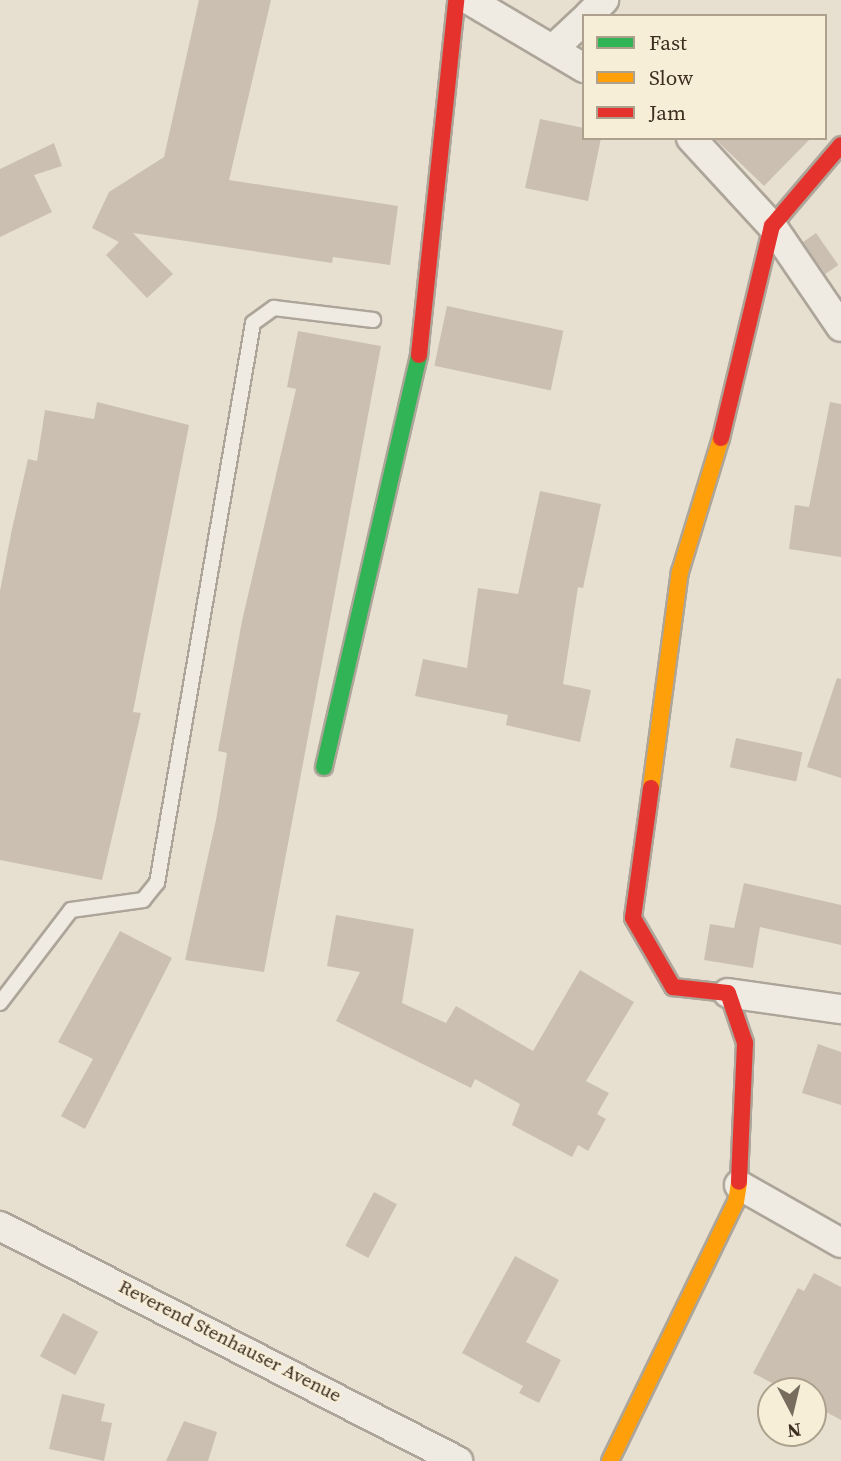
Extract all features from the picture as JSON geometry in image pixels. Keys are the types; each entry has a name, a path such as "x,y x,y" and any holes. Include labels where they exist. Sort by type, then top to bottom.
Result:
{"street":[{"path":"324,766 419,357 456,0"},
{"path":"469,0 582,67"},
{"path":"590,14 604,0"},
{"path":"554,48 582,22"},
{"path":"694,140 708,149 772,226 841,327"},
{"path":"841,145 772,226 722,435 680,572 633,918 673,987 841,1009"},
{"path":"610,1461 739,1185 748,1094 745,1043 728,993"},
{"path":"739,1185 841,1243"},
{"name":"Reverend Stenhauser Avenue","path":"0,1226 216,1332 458,1461"}],"lane":[{"path":"0,1003 71,910 143,900 158,883 253,323 274,308 373,320"}],"building":[{"path":"199,0 271,0 229,180 398,206 390,265 333,257 332,263 133,233 173,274 147,298 106,255 119,242 92,228 109,192 164,157"},
{"path":"540,119 582,128 582,140 601,140 588,201 525,188"},
{"path":"716,140 809,140 764,186"},
{"path":"54,143 62,166 34,175 52,212 0,237 0,169"},
{"path":"816,233 838,265 825,274 803,242"},
{"path":"447,306 563,331 551,390 434,366"},
{"path":"298,331 381,346 264,972 185,960 216,820 227,753 218,751 242,621 296,389 287,387"},
{"path":"97,402 189,425 133,712 141,713 102,880 0,860 0,591 12,529 28,459 37,461 45,410 94,419"},
{"path":"830,402 841,404 841,557 789,549 795,505 809,507"},
{"path":"540,491 601,504 583,588 578,587 563,684 591,690 580,742 506,725 508,715 415,696 423,659 467,668 478,588 518,594"},
{"path":"837,678 841,679 841,778 807,767"},
{"path":"736,738 803,752 796,781 730,767"},
{"path":"744,883 841,905 841,945 760,927 753,968 704,960 710,924 734,928"},
{"path":"336,915 414,929 402,1003 446,1023 456,1006 533,1051 580,970 634,1002 586,1081 609,1093 597,1114 606,1119 588,1151 578,1145 572,1157 512,1125 520,1104 475,1079 471,1088 336,1021 360,972 327,966"},
{"path":"120,931 172,958 85,1129 61,1116 93,1059 58,1042"},
{"path":"818,1044 841,1052 841,1105 802,1093"},
{"path":"374,1192 397,1204 368,1258 345,1246"},
{"path":"515,1256 559,1280 526,1342 561,1360 539,1403 519,1393 523,1386 462,1353"},
{"path":"814,1273 841,1287 841,1420 827,1412 827,1377 761,1377 753,1373 798,1288 804,1291"},
{"path":"63,1313 98,1332 75,1375 40,1356"},
{"path":"62,1394 105,1404 101,1421 112,1423 104,1461 49,1449"},
{"path":"184,1421 217,1432 208,1461 166,1461"}],"traffic: fast":[{"path":"324,767 419,355"}],"traffic: slow":[{"path":"651,788 680,572 721,438"},
{"path":"610,1461 736,1202 739,1182"}],"traffic: jam":[{"path":"419,355 456,0"},
{"path":"721,438 772,226 841,145"},
{"path":"651,788 633,918 673,987 728,993 745,1043 739,1182"}]}
